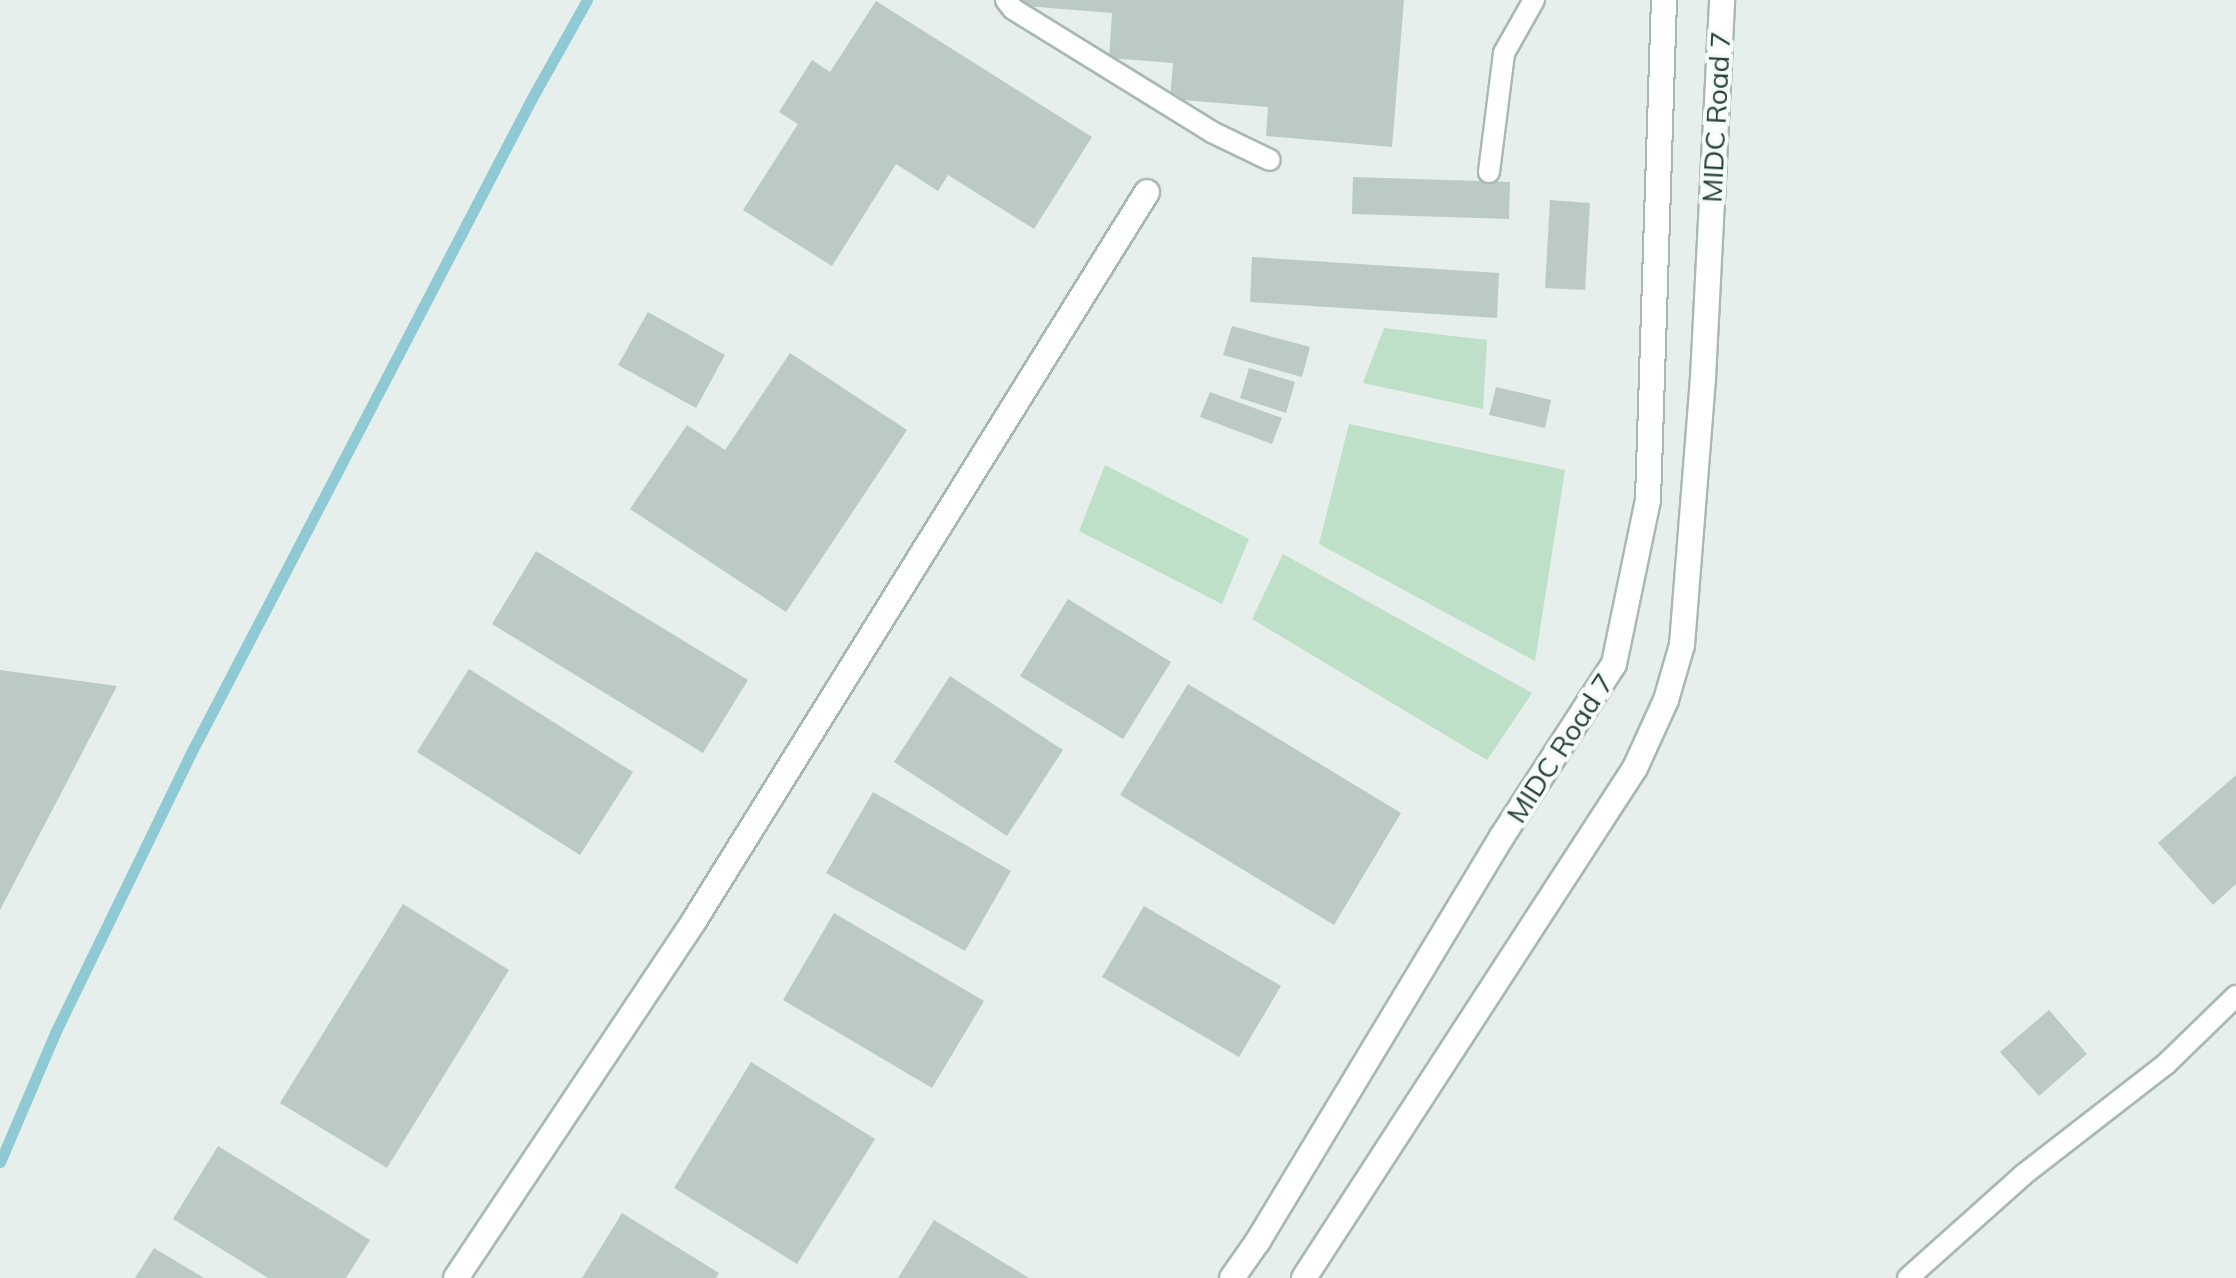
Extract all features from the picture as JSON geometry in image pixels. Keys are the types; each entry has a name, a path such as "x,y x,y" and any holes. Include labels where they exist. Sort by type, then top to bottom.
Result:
{"street":[{"name":"MIDC Road 7","path":"1232,1278 1258,1241 1501,838 1614,664 1648,500 1664,0"},
{"name":"MIDC Road 7","path":"1304,1278 1635,768 1666,700 1682,645 1703,378 1722,0"},
{"path":"456,1278 694,921 1147,192"}],"lane":[{"path":"1006,0 1013,9 1212,132 1270,160"},
{"path":"1489,172 1504,53 1534,0"},
{"path":"1908,1278 2023,1175 2166,1064 2236,996"}],"green space":[{"path":"1384,328 1487,340 1483,409 1363,383"},
{"path":"1349,424 1565,470 1535,661 1319,544"},
{"path":"1105,465 1249,539 1222,604 1079,531"},
{"path":"1283,554 1532,693 1487,760 1252,619"}],"building":[{"path":"1012,0 1404,0 1392,147 1266,136 1268,107 1170,99 1173,63 1109,58 1112,13 1012,5"},
{"path":"876,1 1092,137 1034,229 948,175 938,191 896,164 832,266 743,210 798,124 779,112 812,60 830,72"},
{"path":"1353,177 1510,182 1509,219 1352,214"},
{"path":"1550,200 1590,203 1585,290 1545,288"},
{"path":"1252,257 1499,273 1497,318 1250,302"},
{"path":"648,312 725,355 696,408 618,365"},
{"path":"1232,326 1310,347 1302,377 1223,355"},
{"path":"790,353 907,430 786,612 630,509 687,425 725,450"},
{"path":"1249,368 1295,382 1286,413 1240,398"},
{"path":"1496,387 1551,400 1545,428 1489,415"},
{"path":"1210,392 1282,418 1272,444 1200,417"},
{"path":"536,551 748,680 703,753 492,624"},
{"path":"1068,599 1171,662 1123,739 1020,676"},
{"path":"469,669 633,772 580,855 417,752"},
{"path":"0,670 117,686 0,910"},
{"path":"950,676 1063,750 1007,836 894,762"},
{"path":"1188,684 1401,813 1334,925 1120,795"},
{"path":"2236,775 2236,884 2213,905 2158,843"},
{"path":"873,792 1011,871 965,951 826,873"},
{"path":"403,904 509,970 387,1168 280,1103"},
{"path":"1144,906 1281,986 1239,1057 1102,977"},
{"path":"834,913 984,1001 932,1088 783,1000"},
{"path":"2049,1010 2087,1054 2039,1096 2000,1052"},
{"path":"751,1062 875,1139 797,1264 674,1188"},
{"path":"218,1146 370,1240 346,1278 268,1278 173,1219"},
{"path":"622,1213 719,1273 716,1278 582,1278"},
{"path":"934,1220 1029,1278 898,1278"},
{"path":"154,1248 204,1278 135,1278"}],"waterway":[{"path":"0,1162 55,1033 193,749 532,98 587,0"}]}
